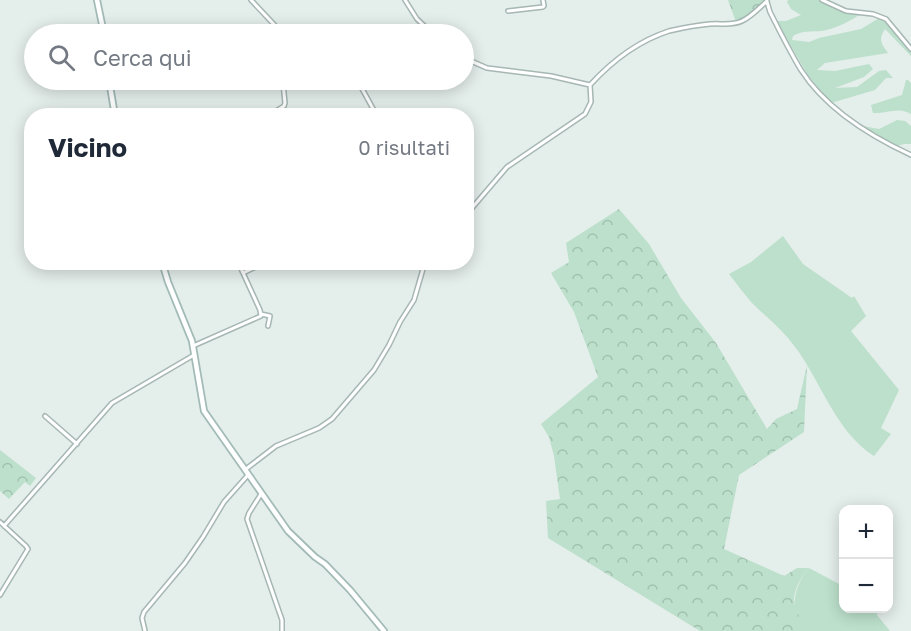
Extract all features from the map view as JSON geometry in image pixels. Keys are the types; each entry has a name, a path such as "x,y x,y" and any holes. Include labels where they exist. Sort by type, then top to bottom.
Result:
{"street":[{"path":"97,0 102,24"},
{"path":"251,0 274,24"},
{"path":"405,0 421,24"},
{"path":"508,11 543,7 543,0"},
{"path":"822,0 846,11 873,14 886,19 911,50"},
{"path":"474,206 507,167 585,114 591,102 590,85 626,52 670,31 740,22 767,1 770,12 802,71 824,98 853,122 888,144 911,155"},
{"path":"474,63 486,68 551,76 590,85"},
{"path":"111,90 114,108"},
{"path":"281,108 285,103 283,90"},
{"path":"363,90 373,108"},
{"path":"164,270 193,346 204,411 293,537 325,564 384,631"},
{"path":"242,270 261,314"},
{"path":"243,273 249,270"},
{"path":"145,631 142,618 144,612 185,563 224,502 247,473 276,446 319,428 332,419 374,370 399,322 414,300 423,270"},
{"path":"193,346 260,318 261,314"},
{"path":"261,314 270,315 268,326"},
{"path":"4,526 112,403 194,355"},
{"path":"45,416 77,444"},
{"path":"261,494 247,519 282,619 282,631"},
{"path":"0,522 28,549 0,595"}],"green space":[{"path":"728,0 764,0 752,13 736,22"},
{"path":"788,0 824,0 840,9 862,13 838,26 822,31 800,33 793,36 792,40 809,42 861,29 881,17 911,50 911,56 885,29 881,41 888,53 825,63 817,70 835,71 869,64 873,69 864,77 835,88 857,87 879,71 886,70 893,78 886,78 875,90 831,103 808,75 776,21 786,21 801,15 791,9"},
{"path":"906,80 911,83 911,114 897,110 873,113 871,105 902,95"},
{"path":"897,120 905,121 911,126 911,144 897,146 863,126 879,129"},
{"path":"619,209 649,244 681,298 716,343 767,429 776,419 797,409 807,365 804,432 739,475 724,549 784,576 797,568 809,568 800,580 795,593 794,603 799,617 797,631 700,631 548,538 546,501 560,499 554,456 549,437 541,424 598,377 574,312 551,273 569,262 566,243"},
{"path":"783,236 803,264 852,298 854,296 866,316 851,331 899,390 881,428 891,434 874,456 847,431 788,338 752,303 729,274 751,262"},
{"path":"0,450 36,478 30,486 25,482 9,499 0,491"},
{"path":"809,568 839,584 839,613 877,613 890,631 797,631 795,598"}]}
